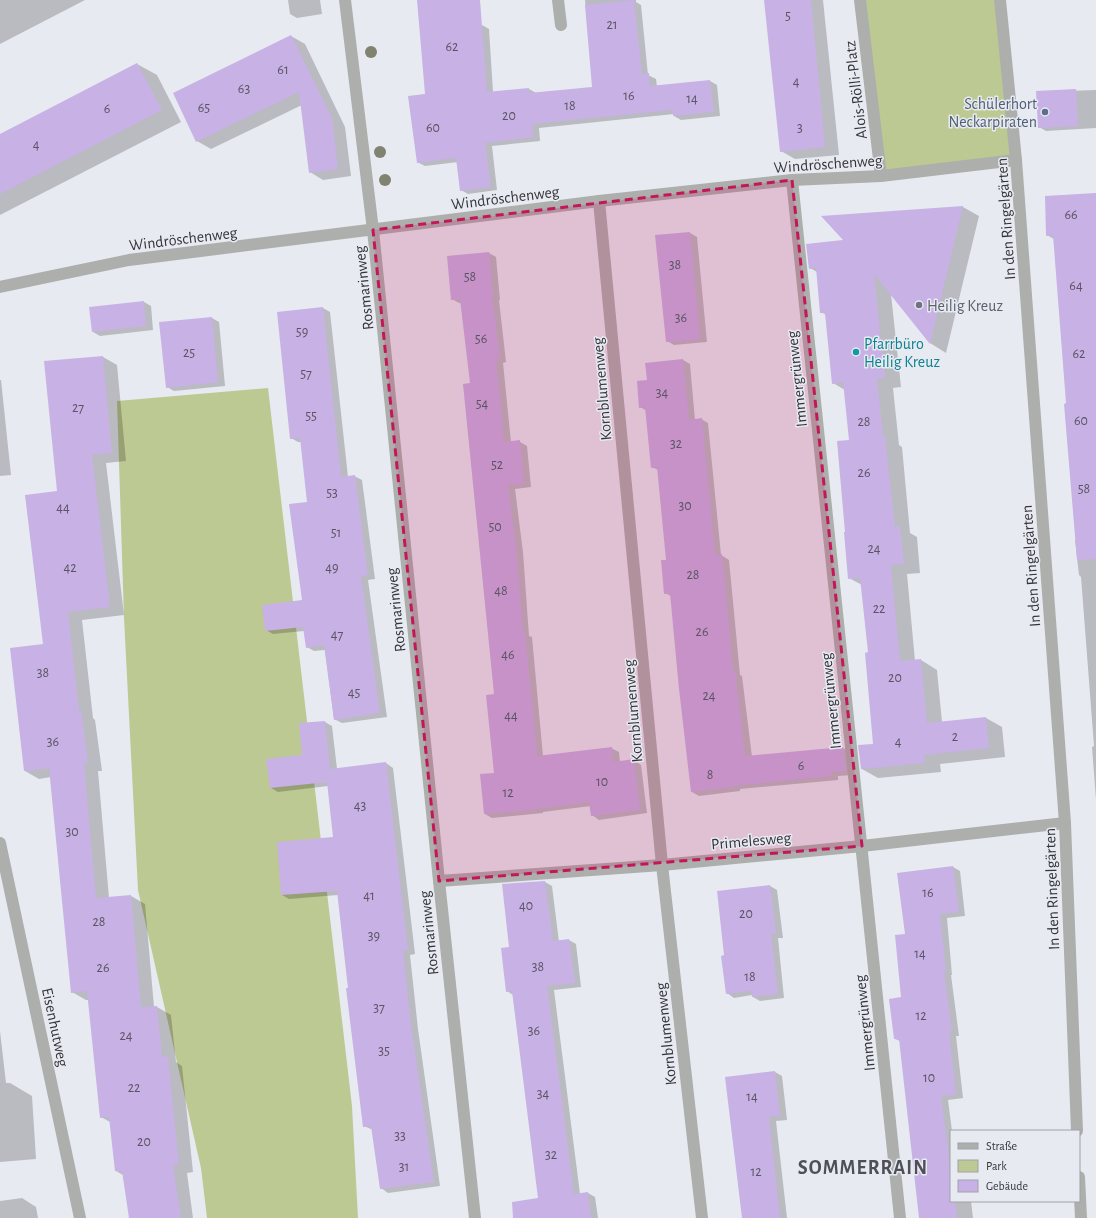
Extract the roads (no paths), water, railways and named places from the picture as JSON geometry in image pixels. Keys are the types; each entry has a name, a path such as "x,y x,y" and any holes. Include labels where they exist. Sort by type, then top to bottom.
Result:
{"street":[{"name":"Rosmarinweg","path":"345,0 373,230 439,881 475,1218"},
{"path":"558,0 561,25"},
{"name":"Alois-Rölli-Platz","path":"860,0 881,176"},
{"name":"In den Ringelgärten","path":"1000,0 1016,160 1065,823 1077,1130"},
{"name":"Windröschenweg","path":"0,287 129,260 600,201 792,180 881,176 1016,160"},
{"name":"Immergrünweg","path":"792,180 900,1218"},
{"name":"Kornblumenweg","path":"600,201 662,865 702,1218"},
{"name":"Primelesweg","path":"439,881 662,865 862,846 1065,823"},
{"name":"Eisenhutweg","path":"0,843 80,1218"},
{"path":"1080,1198 1081,1218"}],"place":[{"name":"Schülerhort Neckarpiraten","path":"1045,112"},
{"name":"Heilig Kreuz","path":"919,305"},
{"name":"Pfarrbüro Heilig Kreuz","path":"856,352"}],"district":[{"name":"SOMMERRAIN","path":"863,1167"}]}
